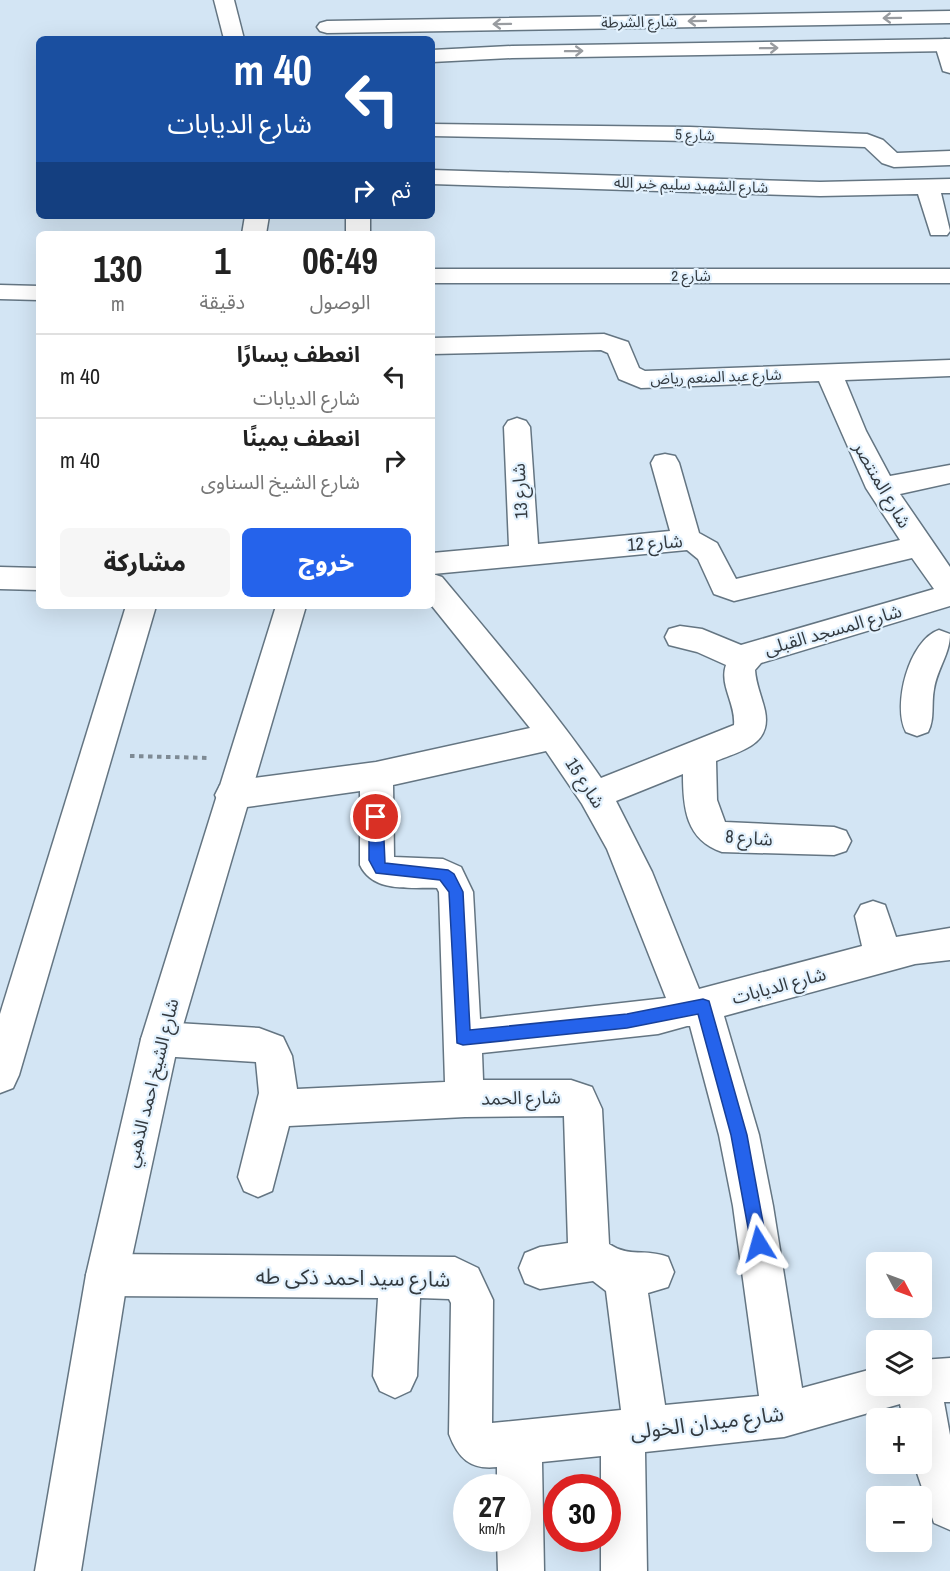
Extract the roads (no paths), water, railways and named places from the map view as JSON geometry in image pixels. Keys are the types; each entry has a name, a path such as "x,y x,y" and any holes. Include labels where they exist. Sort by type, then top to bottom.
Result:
{"street":[{"path":"224,0 233,36"},
{"name":"شارع الشرطة","path":"327,25 372,32 950,17"},
{"path":"947,45 950,67"},
{"name":"شارع الشرطة","path":"435,56 512,52 947,45"},
{"name":"شارع 5","path":"435,130 690,134 867,141 877,144 886,156 894,160 950,158"},
{"name":"شارع الشهيد سليم خير الله","path":"435,177 820,189 939,186"},
{"path":"939,186 939,230"},
{"name":"شارع 2","path":"435,276 950,276"},
{"path":"0,292 36,293"},
{"name":"شارع عبد المنعم رياض","path":"435,345 604,342 619,348 628,374 640,380 950,368"},
{"name":"شارع المنتصر","path":"829,373 850,429 880,488 917,546 950,589"},
{"name":"شارع 13","path":"517,427 524,555"},
{"path":"665,463 687,540"},
{"path":"880,488 950,474"},
{"name":"شارع 12","path":"435,564 687,540 704,545 709,551 724,586 734,590 917,546"},
{"path":"0,578 36,579"},
{"name":"شارع 15","path":"435,589 554,736 595,795 647,900 696,1008 731,1102 752,1196 784,1415"},
{"name":"شارع المسجد القبلى","path":"595,795 743,736 749,731 752,717 738,673 743,658 750,654 950,595"},
{"path":"917,606 946,652 926,659 918,679 915,700 917,723"},
{"path":"0,1075 140,609"},
{"name":"شارع الشيخ احمد الذهبي","path":"58,1571 107,1275 160,1039 290,609"},
{"path":"680,637 702,641 743,658"},
{"path":"232,795 376,775 554,736"},
{"name":"شارع 8","path":"699,753 704,818 715,835 722,838 834,841"},
{"path":"376,775 377,865 386,872 443,874 449,878 456,892 465,1099"},
{"path":"873,916 883,957"},
{"name":"شارع الديابات","path":"463,1038 627,1021 696,1008 915,948 950,944"},
{"path":"160,1039 259,1045 270,1049 277,1067 278,1096 258,1177"},
{"name":"شارع الحمد","path":"278,1096 282,1103 299,1108 465,1099 571,1098 578,1100 583,1109 589,1251 622,1269 628,1297 634,1432 624,1571"},
{"path":"540,1268 622,1269"},
{"name":"شارع سيد احمد ذكى طه","path":"107,1275 446,1277 464,1283 472,1300 471,1436 476,1443 485,1446 519,1444"},
{"path":"395,1376 400,1277"},
{"path":"932,1381 950,1380"},
{"name":"شارع ميدان الخولى","path":"519,1444 784,1415 866,1393"},
{"path":"921,1396 928,1436 950,1507"},
{"path":"519,1444 521,1571"}]}
